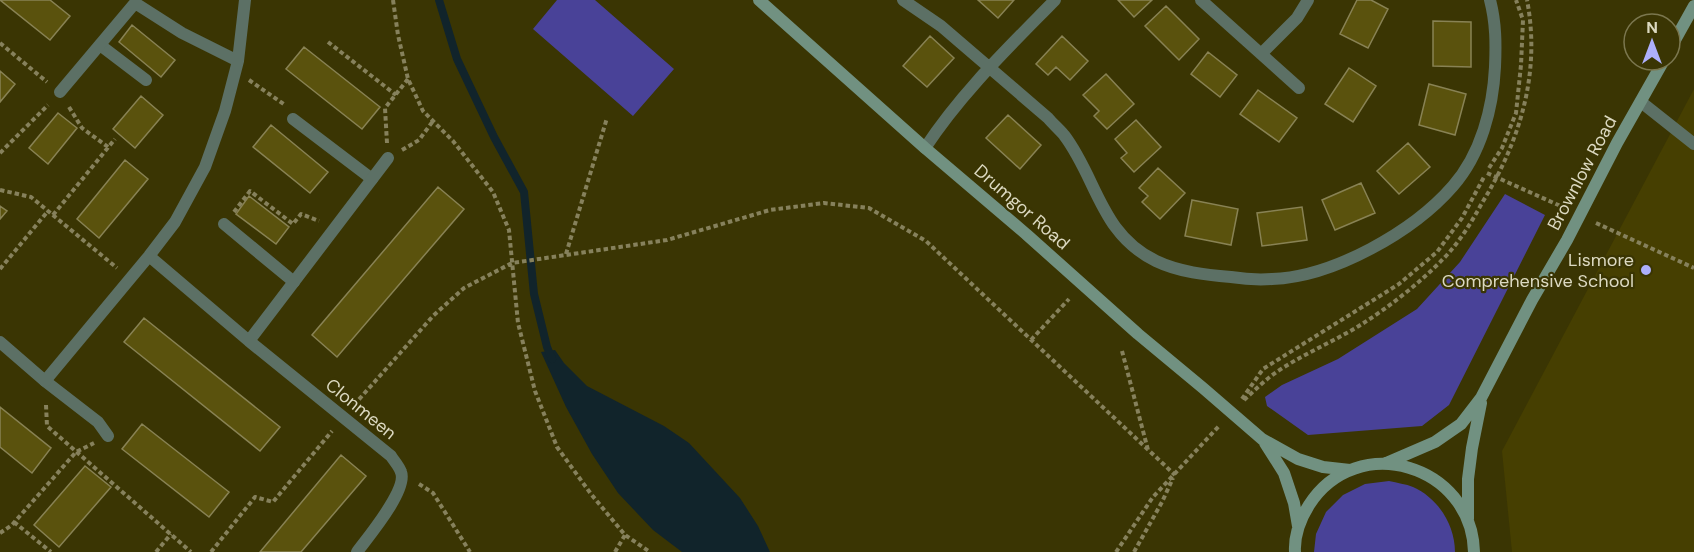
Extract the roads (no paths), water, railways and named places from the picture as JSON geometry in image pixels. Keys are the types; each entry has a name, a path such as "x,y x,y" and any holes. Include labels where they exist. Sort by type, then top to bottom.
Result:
{"main road":[{"name":"Drumgor Road","path":"759,0 1138,334 1262,439 1298,459 1323,467 1350,471"},
{"path":"1682,28 1694,6"},
{"name":"Brownlow Road","path":"1384,464 1435,442 1461,424 1481,398 1657,72"},
{"name":"Brownlow Road","path":"1468,522 1468,479 1481,398"},
{"name":"Drumgor Road","path":"1262,439 1284,473 1294,503 1298,527"},
{"path":"1295,552 1298,527 1304,513 1323,488 1350,471 1366,465 1384,464 1405,466 1426,474 1444,486 1458,502 1468,522 1474,541 1474,552"}],"street":[{"path":"45,381 175,222 206,167 237,66 245,0"},
{"path":"903,0 941,26 1048,118 1064,135 1078,158 1104,212 1135,248 1156,261 1179,269 1208,275 1273,279 1309,273 1356,257 1413,223 1455,184 1471,159 1483,132 1491,103 1496,48 1495,18 1490,0"},
{"path":"925,148 943,121 989,67 1054,0"},
{"path":"1201,0 1299,88"},
{"path":"1261,54 1297,18 1308,0"},
{"path":"60,92 134,1 237,66"},
{"path":"100,45 146,80"},
{"path":"1641,102 1694,144"},
{"path":"293,119 372,179"},
{"path":"249,341 388,158"},
{"path":"224,224 294,282"},
{"name":"Clonmeen","path":"149,256 342,418 391,456 402,472 402,483 395,499 357,552"},
{"path":"0,342 98,422 108,436"}],"water":[{"path":"555,350 564,363 587,386 664,426 689,443 740,498 758,526 770,552 682,552 653,530 618,493 592,454 566,407 541,352"}],"waterway":[{"path":"439,0 457,59 494,137 524,192 534,294 552,359"}],"place":[{"name":"Lismore Comprehensive School","path":"1646,270"}]}
